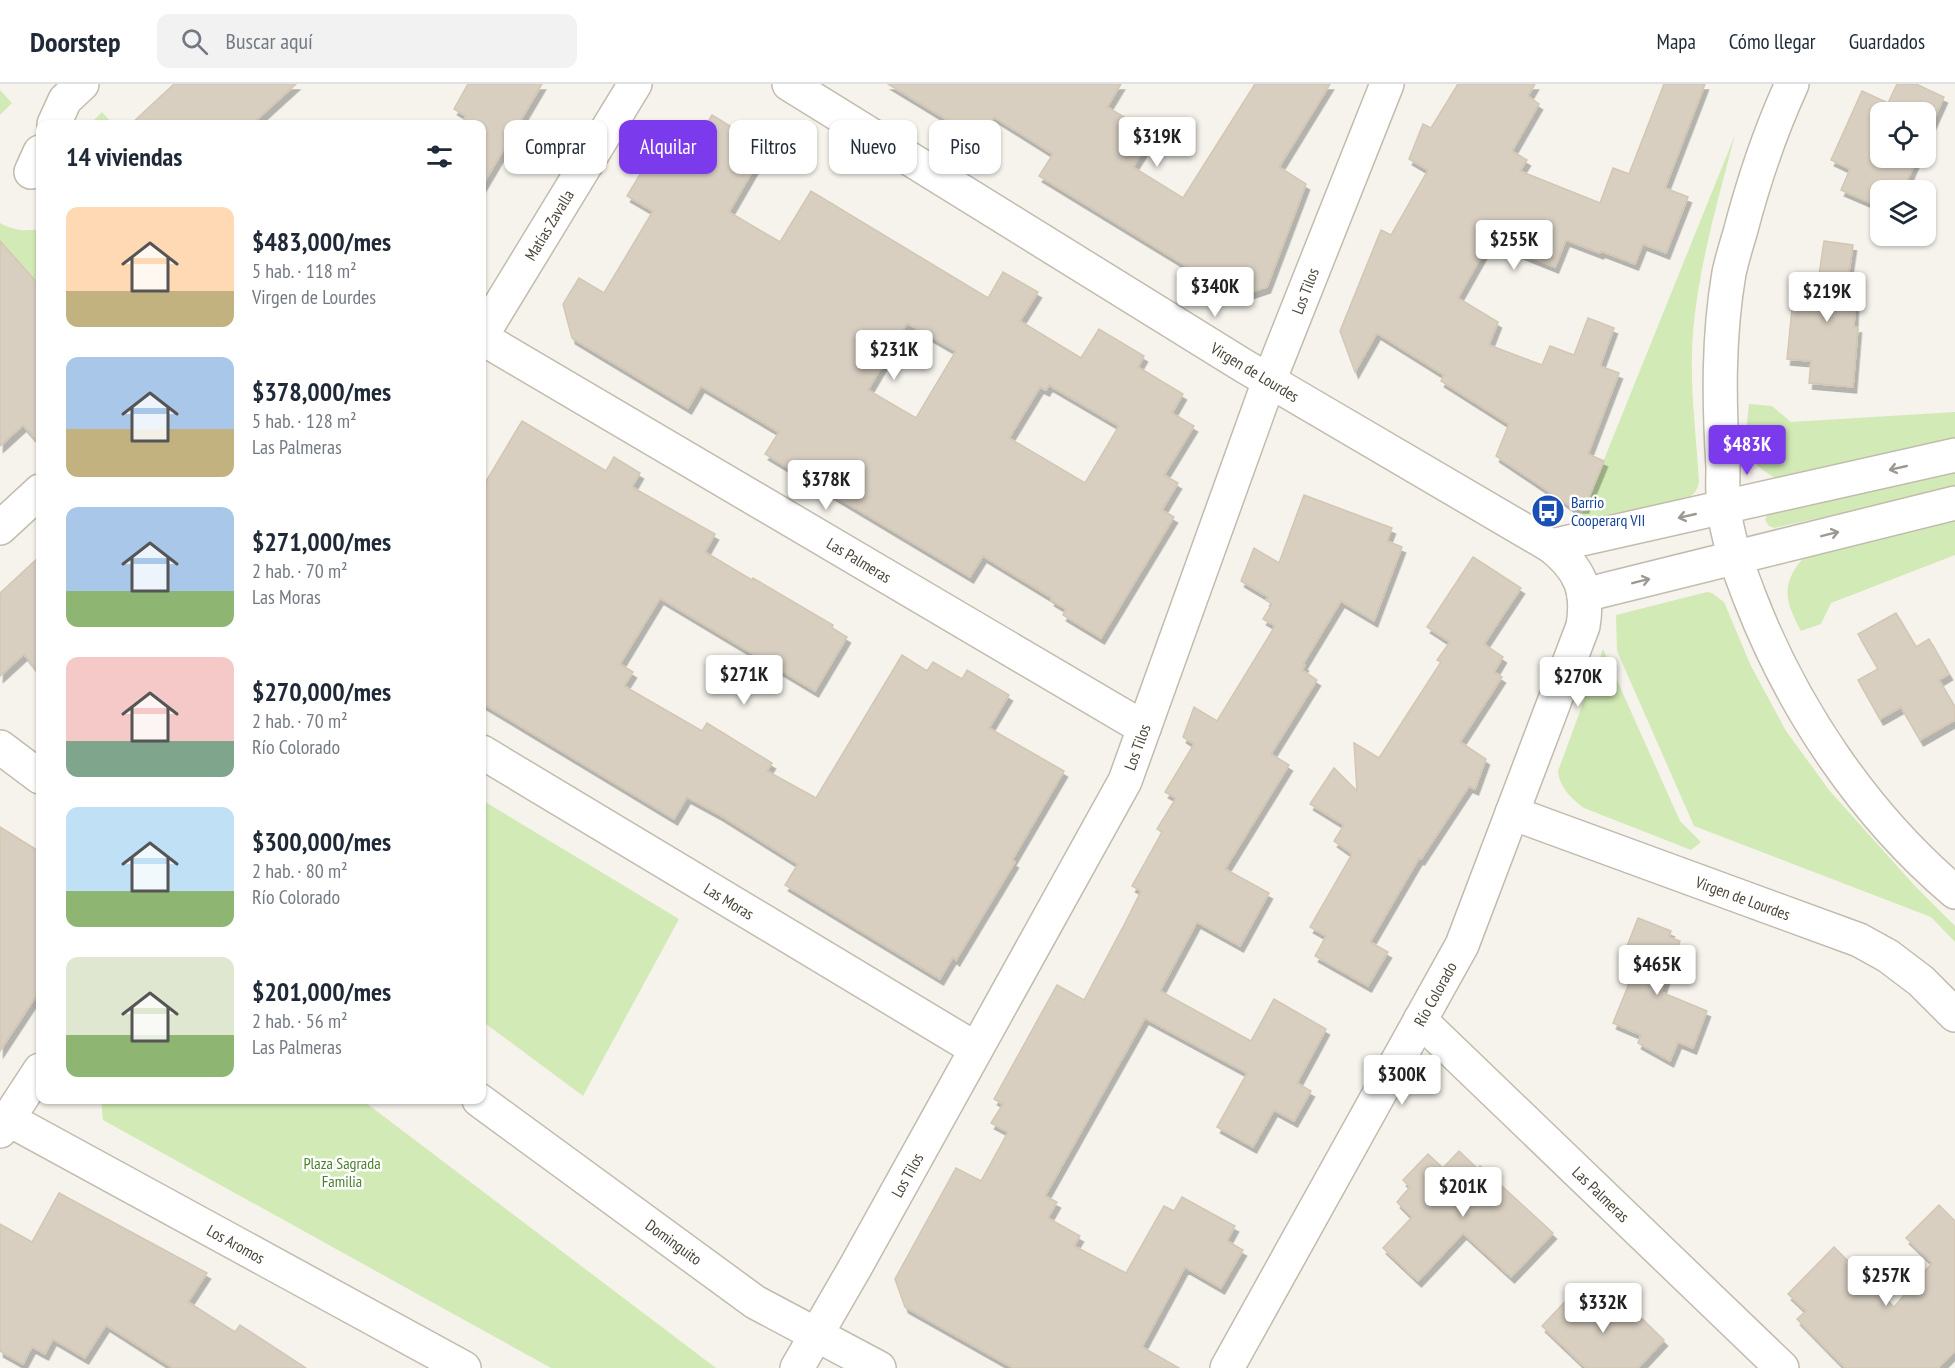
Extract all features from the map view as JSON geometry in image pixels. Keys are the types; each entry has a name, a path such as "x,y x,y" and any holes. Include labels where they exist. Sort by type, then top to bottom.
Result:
{"street":[{"path":"56,120 65,100 82,84"},
{"name":"Matías Zavalla","path":"486,329 635,84"},
{"name":"Virgen de Lourdes","path":"789,84 1269,381 1551,546 1572,567 1581,581 1584,595"},
{"name":"Los Tilos","path":"797,1368 1125,781 1269,381 1387,84"},
{"path":"1792,84 1762,160 1730,272 1721,351 1719,418 1724,508 1734,558 1760,624 1788,682 1821,740 1856,787 1903,841 1955,892"},
{"name":"Las Palmeras","path":"486,338 1144,728"},
{"path":"1551,546 1955,455"},
{"path":"0,528 36,495"},
{"path":"1584,595 1955,503"},
{"name":"Río Colorado","path":"1227,1368 1462,945 1583,626 1584,595"},
{"path":"0,747 36,774"},
{"name":"Las Moras","path":"486,754 976,1049"},
{"name":"Virgen de Lourdes","path":"1512,813 1858,940 1888,956 1921,981 1955,1015"},
{"name":"Las Palmeras","path":"1420,1020 1782,1368"},
{"path":"4,1125 36,1076"},
{"name":"Dominguito","path":"484,1104 755,1302 879,1368"},
{"name":"Los Aromos","path":"4,1125 464,1368"}],"green space":[{"path":"0,90 12,103 0,115"},
{"path":"102,112 109,120 94,120"},
{"path":"1735,135 1704,257 1693,332 1693,407 1699,482 1697,488 1685,500 1586,525 1582,514"},
{"path":"0,223 19,230 36,229 36,281 0,241"},
{"path":"1749,404 1772,406 1791,422 1955,412 1955,440 1778,479 1757,465 1748,449"},
{"path":"1955,467 1955,488 1774,528 1769,526 1765,520 1768,513"},
{"path":"1955,516 1955,555 1831,603 1821,624 1801,631 1791,610 1788,591 1792,574 1807,554"},
{"path":"1707,592 1724,602 1751,666 1786,731 1829,790 1914,885 1955,926 1955,942 1931,917 1694,826 1617,651 1616,615"},
{"path":"1603,649 1680,821 1701,842 1691,850 1584,808 1571,797 1561,782 1558,771"},
{"path":"486,802 679,919 583,1096 486,1024"},
{"name":"Plaza Sagrada Familia","path":"101,1104 367,1104 716,1368 551,1368 103,1120"}],"building":[{"path":"174,84 296,84 256,120 135,120"},
{"path":"468,84 542,84 521,120 504,120 504,149 486,179 486,120 464,120 466,116 454,109"},
{"path":"888,84 1121,84 1107,107 1138,125 1133,134 1148,143 1133,167 1183,198 1255,84 1330,84 1279,167 1306,184 1267,287 1237,297 1039,176 1053,154 1001,120 994,117 992,120 947,120"},
{"path":"1458,84 1535,84 1528,96 1539,104 1512,151 1527,160 1520,171 1600,203 1613,168 1629,174 1664,84 1705,84 1665,188 1688,197 1666,253 1643,244 1635,264 1566,240 1555,267 1490,241 1458,298 1498,322 1489,345 1542,365 1550,346 1574,355 1588,318 1614,328 1600,366 1619,373 1588,454 1604,461 1585,507 1572,507 1496,456 1509,424 1441,381 1444,375 1377,333 1355,372 1340,331 1381,230 1391,235 1428,170 1409,159 1423,124 1431,128"},
{"path":"1897,84 1916,84 1944,97 1936,115 1936,102 1888,102"},
{"path":"1862,91 1886,102 1870,102 1870,168 1913,168 1907,180 1870,180 1870,202 1841,190 1850,169 1831,160"},
{"path":"712,115 729,125 729,174 751,174 729,212 780,242 811,191 988,298 1003,272 1038,292 1020,321 1081,358 1099,329 1144,356 1138,367 1183,394 1172,413 1194,426 1164,475 1178,483 1162,510 1174,517 1101,638 1063,615 1066,609 1051,600 1052,598 983,556 970,577 765,454 779,432 701,386 688,408 572,338 563,304 579,278 604,293 653,211 627,196 640,174 717,174 717,120 709,120","holes":["907,323 956,351 916,418 868,390","1049,385 1119,426 1085,483 1009,438 1040,387 1046,390"]},
{"path":"0,241 36,282 36,440 23,425 0,446"},
{"path":"1824,241 1853,245 1844,305 1855,306 1854,327 1858,327 1853,387 1809,383 1811,361 1787,359 1793,299 1815,302"},
{"path":"522,421 606,471 614,457 640,473 632,487 715,534 705,552 833,625 832,628 847,637 815,691 660,598 620,664 633,672 624,686 702,731 707,723 772,763 767,771 816,798 902,655 927,671 933,662 962,679 967,670 1009,695 989,728 1064,771 1012,860 1015,862 956,960 953,957 940,979 785,885 798,864 720,815 687,797 674,819 486,705 486,481"},
{"path":"1304,495 1392,528 1387,541 1402,547 1374,621 1341,601 1303,664 1305,665 1302,670 1317,680 1271,754 1289,765 1225,869 1269,893 1240,946 1197,922 1160,991 1251,1041 1274,999 1326,1029 1297,1083 1311,1091 1294,1121 1274,1110 1253,1147 1217,1127 1247,1073 1145,1018 1045,1196 1057,1202 1048,1218 1080,1236 1074,1246 1126,1273 1164,1206 1174,1211 1182,1197 1235,1226 1227,1241 1243,1250 1221,1288 1185,1267 1142,1347 1179,1368 1013,1368 905,1307 895,1279 956,1168 981,1181 1008,1132 991,1123 1003,1104 994,1099 1057,985 1084,1000 1124,925 1141,891 1132,886 1162,832 1157,829 1176,798 1165,792 1194,744 1183,737 1194,707 1217,721 1275,626 1263,619 1272,604 1266,600 1268,597 1241,581 1254,548 1279,563"},
{"path":"1473,557 1521,588 1484,644 1503,657 1494,672 1502,677 1460,742 1486,759 1475,789 1469,786 1421,859 1419,858 1370,942 1388,952 1368,986 1315,956 1326,936 1310,927 1352,854 1334,841 1344,825 1310,804 1334,768 1357,791 1354,743 1379,758 1441,662 1437,660 1450,642 1427,627"},
{"path":"36,560 36,669 24,654 0,676 0,593"},
{"path":"1896,613 1916,647 1929,639 1949,674 1939,680 1955,707 1955,720 1920,740 1901,707 1880,719 1858,680 1878,669 1858,634"},
{"path":"0,827 36,850 36,996 0,1051"},
{"path":"1638,918 1671,931 1669,937 1680,941 1661,992 1707,1011 1693,1048 1678,1042 1670,1061 1638,1043 1641,1035 1613,1023 1642,952 1627,946"},
{"path":"1459,1151 1478,1169 1480,1166 1553,1233 1511,1277 1463,1233 1418,1281 1383,1248 1412,1217 1397,1202 1410,1187 1403,1180 1428,1154 1443,1168"},
{"path":"59,1193 207,1273 188,1302 235,1332 240,1325 306,1368 173,1368 106,1325 85,1358 53,1339 45,1354 32,1347 23,1364 0,1351 0,1224 32,1242"},
{"path":"1939,1205 1955,1221 1955,1351 1938,1368 1845,1368 1797,1319 1806,1311 1788,1294 1834,1247 1894,1307 1932,1263 1906,1238"},
{"path":"1577,1289 1608,1319 1624,1301 1664,1340 1638,1368 1586,1368 1542,1326"}],"place":[{"name":"Barrio Cooperarq VII","path":"1548,511"}]}
